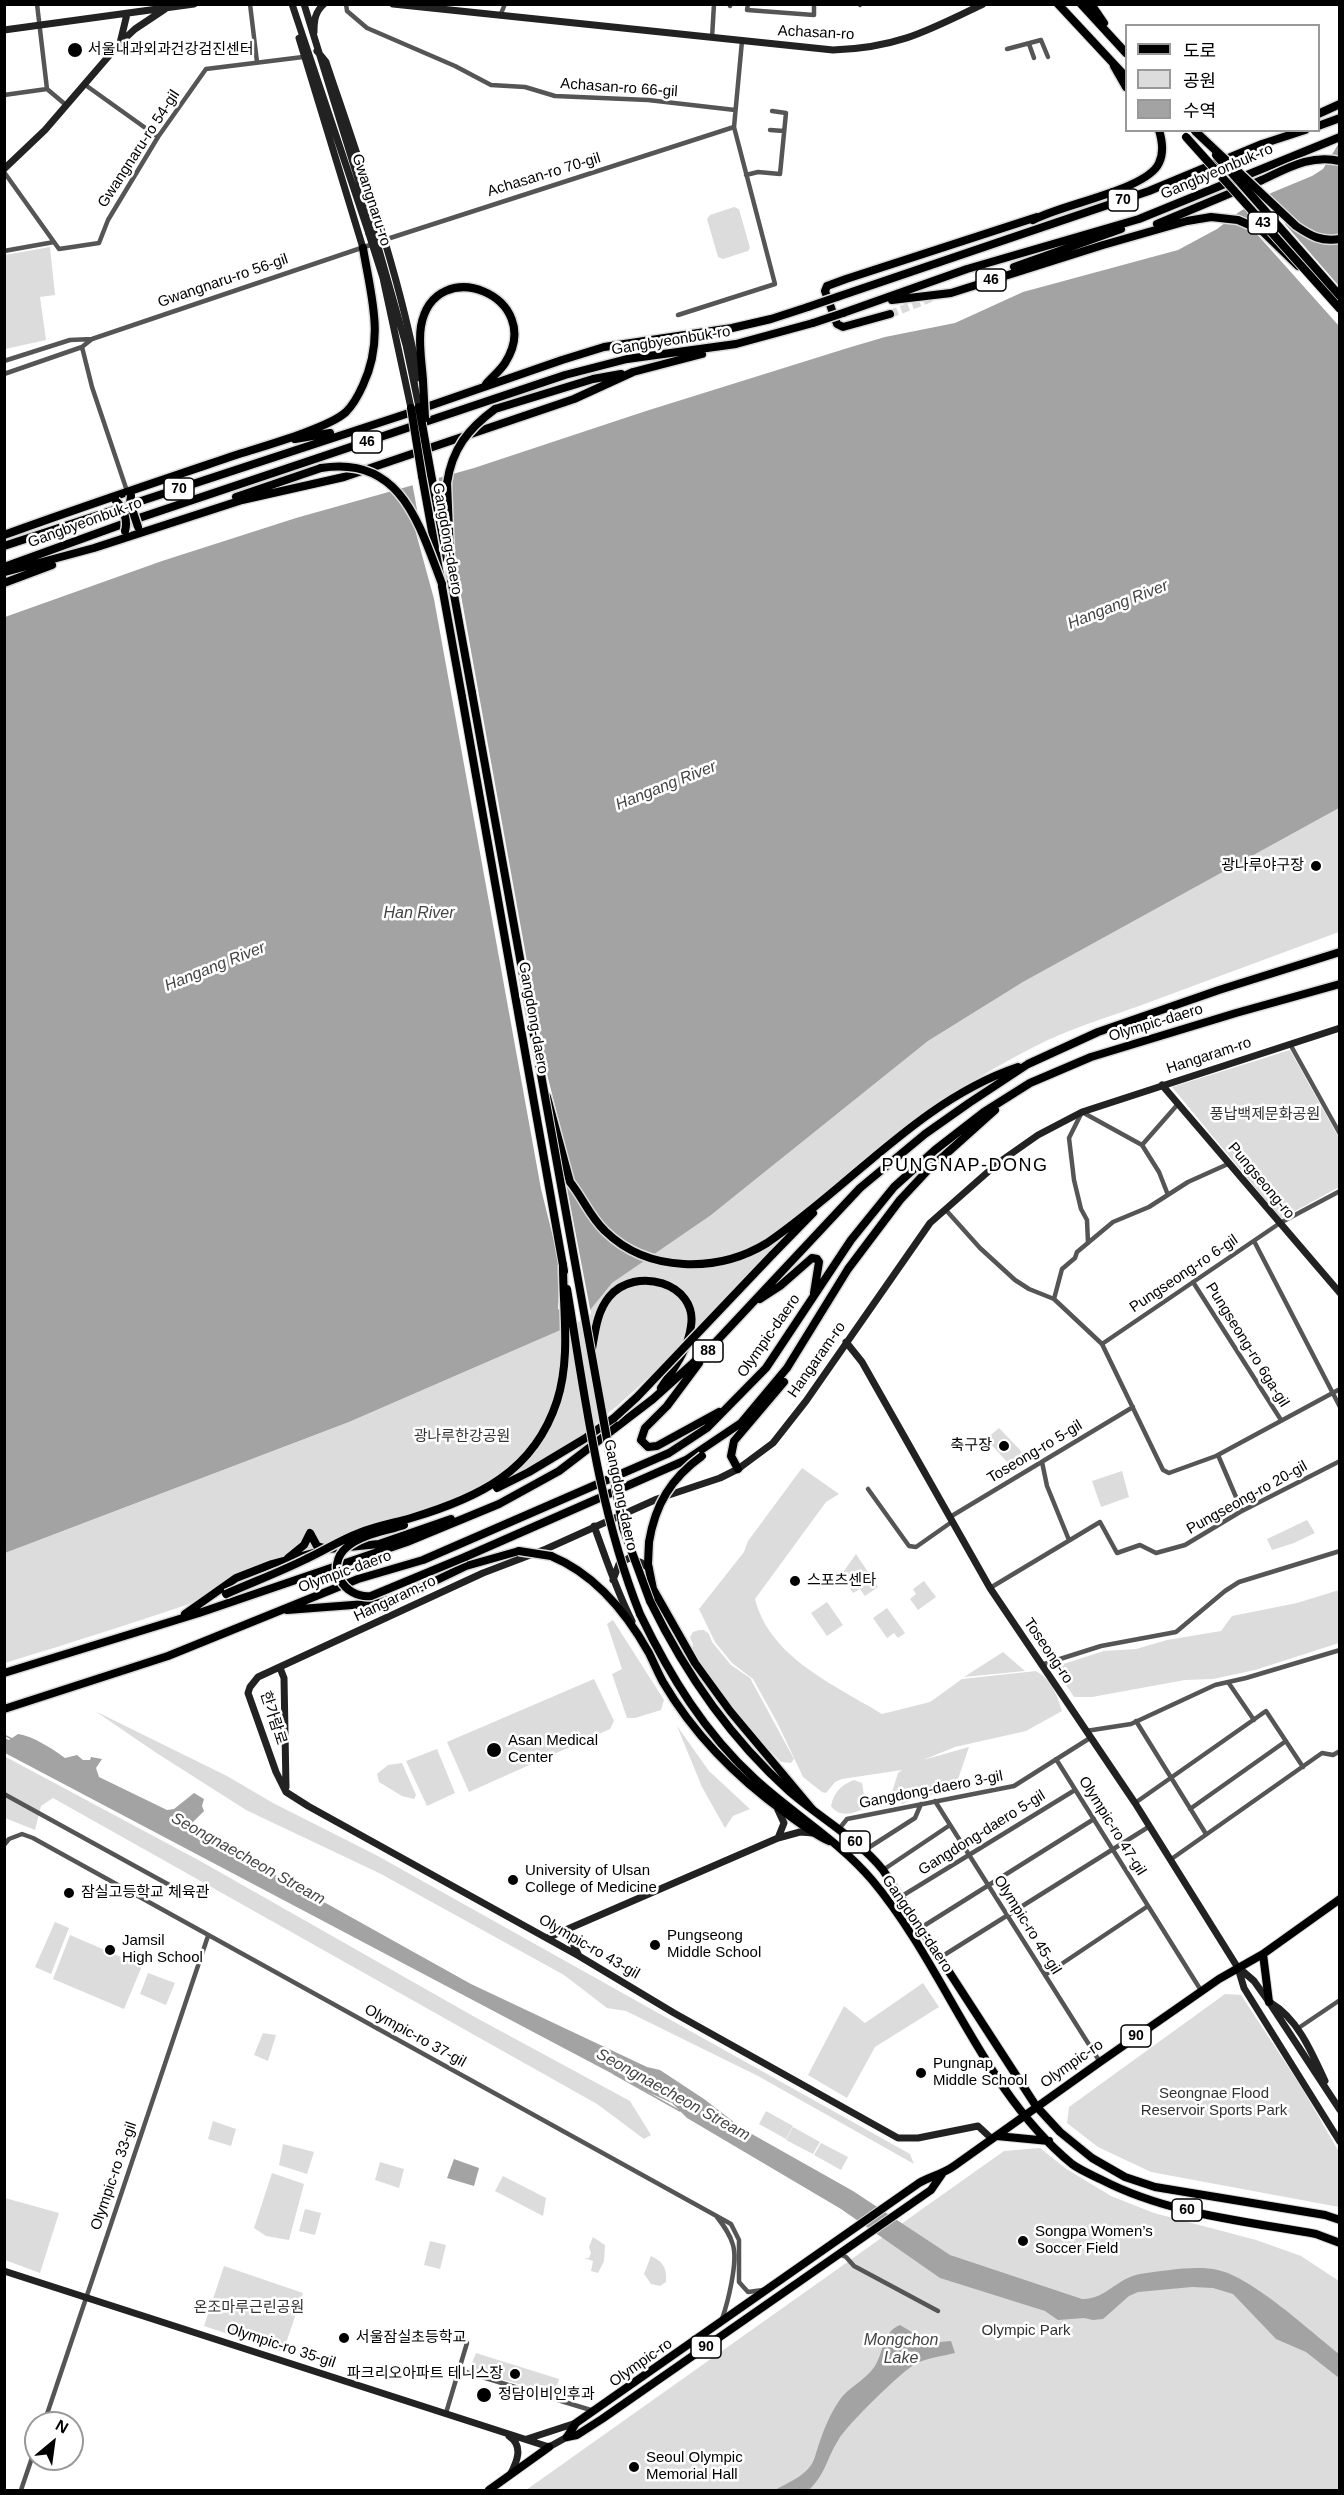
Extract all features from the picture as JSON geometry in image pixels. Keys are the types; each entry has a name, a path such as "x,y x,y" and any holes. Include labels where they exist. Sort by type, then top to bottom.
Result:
{"highway":[{"path":"1114,66 1125,85"},
{"path":"1320,113 1340,104"},
{"path":"1320,125 1340,118"},
{"path":"890,314 843,327 837,324 825,291 827,286 846,279 1037,218 1144,179 1159,163 1163,142 1160,132"},
{"path":"1196,132 1296,226 1311,236 1326,241 1340,239"},
{"path":"1262,144 1281,132"},
{"name":"Gangbyeonbuk-ro","path":"4,546 408,413 486,384 604,347 732,328 771,319 1149,190 1262,144 1301,132"},
{"name":"Gangbyeonbuk-ro","path":"4,567 141,517 565,375 627,359 736,344 813,323 967,269 1139,219 1340,137"},
{"name":"46","path":"876,301 951,293 1103,245 1177,217 1306,160 1324,157 1340,161"},
{"path":"1103,245 1161,228 1211,217 1238,220 1261,230 1326,294"},
{"path":"981,249 1037,218"},
{"path":"963,285 1117,231 1139,219"},
{"path":"4,535 276,442 328,423 346,412 359,394 369,371 375,347 376,321 363,248"},
{"path":"425,418 420,350 421,325 435,298 448,290 465,286 483,291 496,298 511,318 512,349 505,363 486,384"},
{"path":"451,579 447,483 449,471 462,439 476,423 495,409 592,379 633,372 736,344"},
{"path":"4,572 94,548 117,541 141,529 242,500 344,477 574,399 633,372"},
{"path":"276,442 354,429"},
{"path":"174,521 321,468 338,466 360,470 376,475 395,488 412,510 442,584"},
{"path":"132,492 130,503 141,529"},
{"path":"111,500 123,511 126,520 125,531 117,541"},
{"path":"4,583 94,548"},
{"path":"1319,958 1340,947"},
{"name":"Olympic-daero","path":"4,1673 199,1613 407,1542 499,1504 559,1472 653,1399 712,1346 848,1199 875,1173 925,1134 1028,1064 1098,1032 1340,952"},
{"name":"Olympic-daero","path":"4,1709 168,1656 358,1579 423,1560 643,1466 685,1444 735,1401 766,1368 851,1240 894,1187 913,1168 962,1128 1014,1093 1046,1075 1121,1047 1340,984"},
{"path":"543,1085 553,1113 561,1154 570,1182 596,1222 623,1246 635,1252 662,1261 704,1264 748,1254 777,1236 840,1188 909,1129 940,1107 994,1076 1028,1064"},
{"path":"812,1809 730,1712 695,1663 653,1589 649,1568 649,1542 654,1519 663,1498 683,1471 751,1413 779,1379 861,1250 912,1185 1014,1093"},
{"path":"728,1434 686,1460 371,1596 360,1596 350,1592 342,1585 338,1575 339,1557 353,1543 470,1500 505,1484 574,1445 614,1418 840,1188"},
{"path":"750,1306 780,1286 807,1261 815,1258 819,1262 813,1297"},
{"path":"472,1495 502,1479 521,1462 541,1435 552,1413 561,1387 565,1354 563,1265"},
{"path":"591,1354 599,1314 609,1297 620,1286 632,1281 647,1280 674,1288 687,1303 692,1323 682,1355 653,1399"},
{"path":"738,1469 731,1456 734,1441 785,1381 815,1330 822,1312"},
{"path":"712,1346 667,1406 645,1428 640,1440 648,1447 665,1443 735,1401"},
{"path":"199,1613 226,1594 295,1564 357,1533 412,1518 505,1484"},
{"path":"179,1618 236,1578 284,1561 328,1549 379,1544 438,1522 475,1514"},
{"path":"284,1561 304,1545 310,1533 317,1546 328,1549"},
{"path":"465,1557 507,1549 551,1556 578,1570 602,1589 616,1605 648,1653 663,1682 700,1735 725,1762 754,1790 814,1833 829,1841"},
{"path":"281,1611 380,1604 410,1593 466,1566 519,1551"}],"main road":[{"path":"1058,4 1125,77"},
{"path":"1081,4 1124,51"},
{"path":"1091,4 1124,51"},
{"name":"43","path":"1182,132 1340,309"},
{"name":"43","path":"1196,132 1340,296"},
{"name":"Gangdong-daero","path":"415,407 425,439 451,579 623,1528 650,1601 670,1642 695,1683 764,1767 865,1851 883,1870 1036,2106 1060,2132 1092,2158 1125,2176 1155,2187 1325,2215 1340,2220"},
{"name":"Gangdong-daero","path":"415,407 442,584 601,1478 611,1531 624,1575 640,1614 675,1681 696,1714 718,1742 755,1779 872,1880 910,1933 1008,2093 1024,2115 1073,2165 1152,2202 1316,2234 1340,2242"},
{"name":"Olympic-ro","path":"567,2437 577,2435 602,2419 932,2190 942,2174 995,2138 1036,2106 1202,1992 1263,1954 1340,1899"},
{"path":"1263,1954 1269,2002"},
{"path":"995,2138 1050,2142"},
{"name":"Olympic-ro","path":"567,2437 576,2423 765,2290 919,2183 932,2175 942,2174"},
{"name":"Olympic-ro","path":"489,2490 549,2447"}],"street":[{"path":"37,4 47,89 66,105"},
{"path":"4,30 194,4"},
{"path":"250,4 257,62"},
{"name":"Gwangnaru-ro","path":"292,4 383,278 415,407"},
{"name":"Gwangnaru-ro","path":"304,4 388,279 406,345 415,407"},
{"path":"314,40 314,20 317,11 324,4"},
{"name":"Achasan-ro 66-gil","path":"346,4 347,11 367,28 456,66 491,85 525,87 555,96 648,100 735,110"},
{"name":"Achasan-ro","path":"393,4 833,50 878,46 917,36 983,4"},
{"path":"500,16 505,4"},
{"path":"712,38 714,4"},
{"path":"748,4 747,10 814,15 814,4"},
{"path":"4,251 54,242 4,170 32,143 120,43 135,29 169,7"},
{"path":"120,43 127,14"},
{"path":"298,27 303,57 363,248"},
{"path":"1007,50 1041,40 1048,57"},
{"path":"678,315 774,284 734,127 742,41"},
{"path":"1029,44 1034,58"},
{"path":"317,51 326,62 385,239 422,384"},
{"name":"Gwangnaru-ro 54-gil","path":"54,242 59,249 99,243 108,220 158,137 206,69 303,57"},
{"path":"84,84 158,137"},
{"path":"4,95 47,89"},
{"path":"746,175 758,172 780,174 786,113 772,111"},
{"name":"Achasan-ro 70-gil","path":"363,248 734,127"},
{"path":"770,129 784,132"},
{"name":"Gwangnaru-ro 56-gil","path":"4,361 70,340 92,339 363,248"},
{"name":"Gwangnaru-ro 56-gil","path":"4,374 82,347 92,339"},
{"path":"82,347 92,387 132,492"},
{"path":"425,418 425,439"},
{"name":"Hangaram-ro","path":"280,1668 483,1573 546,1549 657,1499 738,1469 773,1443 806,1401 930,1223 998,1163 1038,1136 1082,1112 1340,1028"},
{"path":"1290,1044 1340,1134"},
{"name":"Pungseong-ro","path":"1162,1086 1340,1293"},
{"path":"1142,1145 1178,1104"},
{"path":"1088,1243 1087,1220 1081,1209 1074,1180 1069,1138 1082,1112 1142,1145 1160,1172 1168,1195"},
{"path":"1054,1299 1062,1269 1113,1222 1149,1207 1188,1182 1228,1164"},
{"name":"Pungseong-ro 6-gil","path":"1102,1344 1280,1223 1340,1191"},
{"path":"945,1209 980,1248 1015,1280 1029,1289 1054,1299 1102,1344 1163,1470 1169,1473 1218,1455 1340,1389"},
{"path":"1254,1241 1340,1407"},
{"name":"Pungseong-ro 6ga-gil","path":"1193,1282 1281,1420"},
{"name":"Toseong-ro","path":"846,1342 862,1362 990,1588 1135,1803 1238,1968"},
{"name":"Toseong-ro 5-gil","path":"868,1489 909,1546 916,1547 951,1519 1133,1407"},
{"path":"1218,1455 1242,1512"},
{"name":"Pungseong-ro 20-gil","path":"990,1588 1100,1522 1117,1553 1140,1545 1156,1553 1185,1545 1242,1512 1340,1461"},
{"path":"1042,1462 1047,1485 1069,1540"},
{"path":"594,1526 608,1557 613,1580 648,1653"},
{"path":"1041,1665 1101,1646 1176,1632 1239,1582 1340,1551"},
{"path":"608,1557 619,1564"},
{"path":"613,1580 619,1564 628,1558 649,1568"},
{"path":"1086,1731 1136,1721 1215,1685 1340,1650"},
{"path":"280,1668 284,1678 286,1792"},
{"name":"한가람로","path":"280,1668 258,1677 248,1693 276,1772 286,1792"},
{"path":"1228,1682 1254,1720"},
{"path":"1135,1803 1266,1711 1303,1767"},
{"path":"1136,1721 1206,1834"},
{"name":"Gangdong-daero 3-gil","path":"838,1828 847,1819 1014,1786 1090,1738"},
{"path":"1190,1809 1286,1741"},
{"path":"1170,1860 1322,1754 1333,1755 1340,1751"},
{"name":"Olympic-ro 47-gil","path":"1056,1759 1202,1992"},
{"name":"Gangdong-daero 5-gil","path":"902,1896 1075,1790"},
{"name":"Olympic-ro 43-gil","path":"286,1792 579,1956 898,2139 918,2138 978,2126 995,2138"},
{"path":"4,1794 173,1887"},
{"name":"Olympic-ro 45-gil","path":"935,1801 1100,2061"},
{"path":"774,1804 783,1816 784,1823 778,1838"},
{"path":"865,1851 915,1818 921,1804"},
{"path":"922,1927 1094,1819"},
{"name":"Gangdong-daero","path":"883,1870 950,1825"},
{"path":"941,1957 1150,1826"},
{"path":"547,1938 778,1838 801,1832 814,1833"},
{"name":"Olympic-ro 37-gil","path":"4,1845 15,1836 27,1835 715,2215 728,2231 734,2248 729,2297 721,2322"},
{"path":"1045,1975 1148,1906"},
{"path":"567,1931 579,1956"},
{"name":"Olympic-ro 33-gil","path":"48,2411 208,1936"},
{"path":"1238,1968 1254,1981 1340,2110"},
{"path":"1238,1968 1244,1988 1340,2142"},
{"path":"1269,2002 1283,2010 1297,2029 1311,2051 1334,2100"},
{"path":"1297,2029 1338,2003"},
{"path":"1332,2131 1340,2136"},
{"path":"1325,2215 1340,2214"},
{"path":"715,2215 730,2224 739,2241 739,2282 742,2288 748,2292 765,2290"},
{"path":"841,2253 854,2266 938,2311"},
{"name":"Olympic-ro 35-gil","path":"4,2271 549,2447"},
{"path":"446,2413 467,2343"},
{"path":"459,2370 596,2411"},
{"path":"525,2439 576,2423"},
{"path":"505,2432 516,2440 519,2450 510,2475"},
{"name":"Olympic-ro","path":"549,2447 567,2437"},
{"path":"21,2490 27,2471"}],"green space":[{"path":"734,207 739,209 750,248 748,251 723,259 718,257 707,219 710,215"},
{"path":"50,247 55,295 40,297 46,340 5,349 5,255"},
{"name":"광나루한강공원","path":"1339,808 1339,932 1059,1035 998,1066 949,1096 881,1145 818,1201 662,1364 621,1403 577,1438 530,1470 486,1492 309,1561 158,1614 5,1663 5,1553 349,1422 563,1329 612,1283 727,1202 928,1041 1023,982"},
{"name":"풍납백제문화공원","path":"1290,1050 1339,1138 1339,1187 1281,1219 1172,1087"},
{"name":"축구장","path":"999,1428 1022,1452 1009,1464 986,1439"},
{"path":"802,1468 839,1494 826,1502 755,1599 763,1620 789,1654 806,1668 882,1714 930,1702 962,1679 1036,1671 1050,1683 1056,1694 1062,1711 1026,1731 955,1747 923,1760 969,1747 954,1791 917,1797 902,1804 892,1792 898,1773 902,1770 842,1779 835,1782 826,1793 822,1792 803,1777 778,1724 753,1679 732,1663 715,1642 699,1609 744,1552 748,1541"},
{"path":"1122,1471 1129,1497 1101,1507 1092,1481"},
{"path":"1307,1520 1315,1533 1272,1550 1267,1539"},
{"path":"856,1554 878,1587 865,1596 860,1589 853,1593 841,1575"},
{"path":"924,1581 936,1597 918,1610 910,1599 916,1594 913,1589"},
{"path":"1339,1590 1339,1643 1255,1670 1213,1679 1185,1680 1092,1697 1074,1697 1054,1667 1104,1651 1136,1649 1167,1640 1221,1631 1232,1616 1297,1603"},
{"path":"827,1602 843,1625 827,1636 811,1613"},
{"path":"887,1608 905,1633 898,1638 894,1633 887,1638 873,1618"},
{"path":"613,1620 664,1700 661,1710 635,1718 627,1718 612,1674 622,1669 607,1624"},
{"path":"704,1630 709,1634 712,1642 731,1665 750,1678 794,1759 791,1763 781,1762 731,1710 691,1651 693,1645 690,1637 693,1632"},
{"path":"1003,1652 1025,1671 964,1677"},
{"path":"594,1679 614,1721 610,1729 469,1792 447,1742"},
{"path":"95,1711 227,1776 273,1803 376,1855 910,2154 914,2164 758,2076 626,2011 607,2008 564,1975 381,1874 246,1810"},
{"path":"677,1726 709,1771 750,1809 733,1816 725,1828 702,1787"},
{"path":"437,1749 455,1793 427,1806 406,1761"},
{"path":"4,1756 202,1862 473,2016 630,2101 651,2135 644,2139 597,2104 53,1798 41,1806 35,1830 5,1818"},
{"path":"402,1763 416,1795 414,1799 402,1796 379,1782 377,1774 388,1765"},
{"path":"854,1780 862,1783 866,1807 852,1813 834,1810 831,1806 836,1793 845,1784"},
{"path":"55,1922 69,1928 51,1974 35,1967"},
{"path":"70,1935 142,1966 124,2009 53,1979"},
{"path":"148,1973 175,1983 166,2005 140,1994"},
{"path":"923,1983 939,2007 875,2047 847,2098 808,2075 844,2006 865,2023"},
{"name":"Seongnae Flood Reservoir Sports Park","path":"1225,1994 1241,1995 1302,2088 1339,2152 1339,2207 1151,2172 1098,2147 1067,2123 1069,2107"},
{"path":"263,2033 276,2035 268,2061 254,2055"},
{"path":"766,2111 793,2126 786,2139 759,2124"},
{"path":"213,2121 236,2129 231,2146 208,2139"},
{"path":"793,2127 820,2142 813,2154 786,2140"},
{"path":"821,2143 848,2157 841,2170 814,2155"},
{"path":"283,2144 314,2152 307,2174 279,2165"},
{"name":"Olympic Park","path":"1040,2148 1065,2168 1111,2196 1154,2213 1256,2240 1301,2256 1339,2281 1339,2490 526,2490 1004,2151"},
{"path":"380,2162 404,2169 399,2188 375,2180"},
{"path":"272,2173 304,2184 289,2240 266,2236 254,2228"},
{"path":"503,2176 546,2198 543,2216 495,2191"},
{"path":"5,2198 59,2213 40,2273 5,2260"},
{"path":"305,2209 321,2213 315,2235 299,2231"},
{"path":"593,2237 605,2245 604,2261 598,2273 591,2271 593,2261 584,2258 589,2258 591,2253 589,2247"},
{"path":"430,2241 446,2245 440,2269 424,2265"},
{"path":"651,2256 662,2263 666,2273 666,2282 660,2286 651,2284 644,2274"},
{"name":"온조마루근린공원","path":"224,2266 303,2293 283,2352 204,2326"},
{"name":"파크리오아파트 테니스장","path":"476,2353 559,2379 554,2394 469,2370"}],"water":[{"name":"Han River","path":"1339,143 1339,808 1023,982 928,1041 711,1215 612,1283 590,1310 563,1329 349,1422 5,1553 5,617 162,561 296,518 474,468 851,347 885,337 955,323 1023,292 1178,250 1217,229 1239,212 1271,193 1323,169"},
{"name":"Seongnaecheon Stream","path":"18,1734 36,1740 65,1758 77,1755 83,1760 90,1760 91,1757 102,1759 96,1768 99,1777 167,1810 174,1809 194,1793 204,1799 202,1806 204,1811 192,1823 194,1829 203,1836 214,1842 225,1844 227,1848 471,1984 647,2067 660,2070 704,2099 743,2129 853,2191 950,2255 1082,2299 1098,2296 1124,2280 1140,2274 1190,2268 1218,2270 1248,2283 1264,2294 1339,2354 1339,2378 1306,2352 1276,2339 1233,2294 1213,2288 1192,2287 1138,2292 1129,2296 1103,2319 1058,2320 1045,2311 940,2278 841,2209 687,2118 672,2103 645,2091 5,1753 4,1738 9,1740"},
{"path":"454,2159 479,2168 474,2186 447,2178"},
{"name":"Mongchon Lake","path":"900,2325 930,2343 951,2341 955,2353 915,2364 886,2388 844,2432 823,2471 809,2490 775,2490 811,2466 824,2429 836,2406 843,2396 875,2366 890,2332"}],"pier":[{"path":"1267,192 1291,215 1285,224 1339,286 1339,326 1255,232 1258,225 1242,207"},
{"path":"438,475 444,508 450,485 455,562 548,1078 570,1165 564,1172 591,1314 571,1327 568,1314 558,1309 560,1265 541,1189 434,599 413,522 391,488 399,486 418,515 412,482"}],"waterway":[{"name":"Seongnaecheon Stream","path":"4,1735 12,1739"},
{"name":"Seongnaecheon Stream","path":"614,2074 680,2111"}],"tunnel":[{"path":"890,314 934,297"}],"place":[{"name":"서울내과외과건강검진센터","path":"75,50"},
{"name":"광나루야구장","path":"1316,866"},
{"name":"축구장","path":"1004,1446"},
{"name":"스포츠센타","path":"795,1581"},
{"name":"Asan Medical Center","path":"494,1750"},
{"name":"University of Ulsan College of Medicine","path":"513,1880"},
{"name":"잠실고등학교 체육관","path":"69,1893"},
{"name":"Pungseong Middle School","path":"655,1945"},
{"name":"Jamsil High School","path":"110,1950"},
{"name":"Pungnap Middle School","path":"921,2073"},
{"name":"Songpa Women’s Soccer Field","path":"1023,2241"},
{"name":"서울잠실초등학교","path":"344,2338"},
{"name":"파크리오아파트 테니스장","path":"515,2374"},
{"name":"정담이비인후과","path":"484,2395"},
{"name":"Seoul Olympic Memorial Hall","path":"634,2467"}],"district":[{"name":"PUNGNAP-DONG","path":"965,1166"}],"water label":[{"name":"Hangang River","path":"1118,605"},
{"name":"Hangang River","path":"666,786"},
{"name":"Hangang River","path":"215,967"}]}
